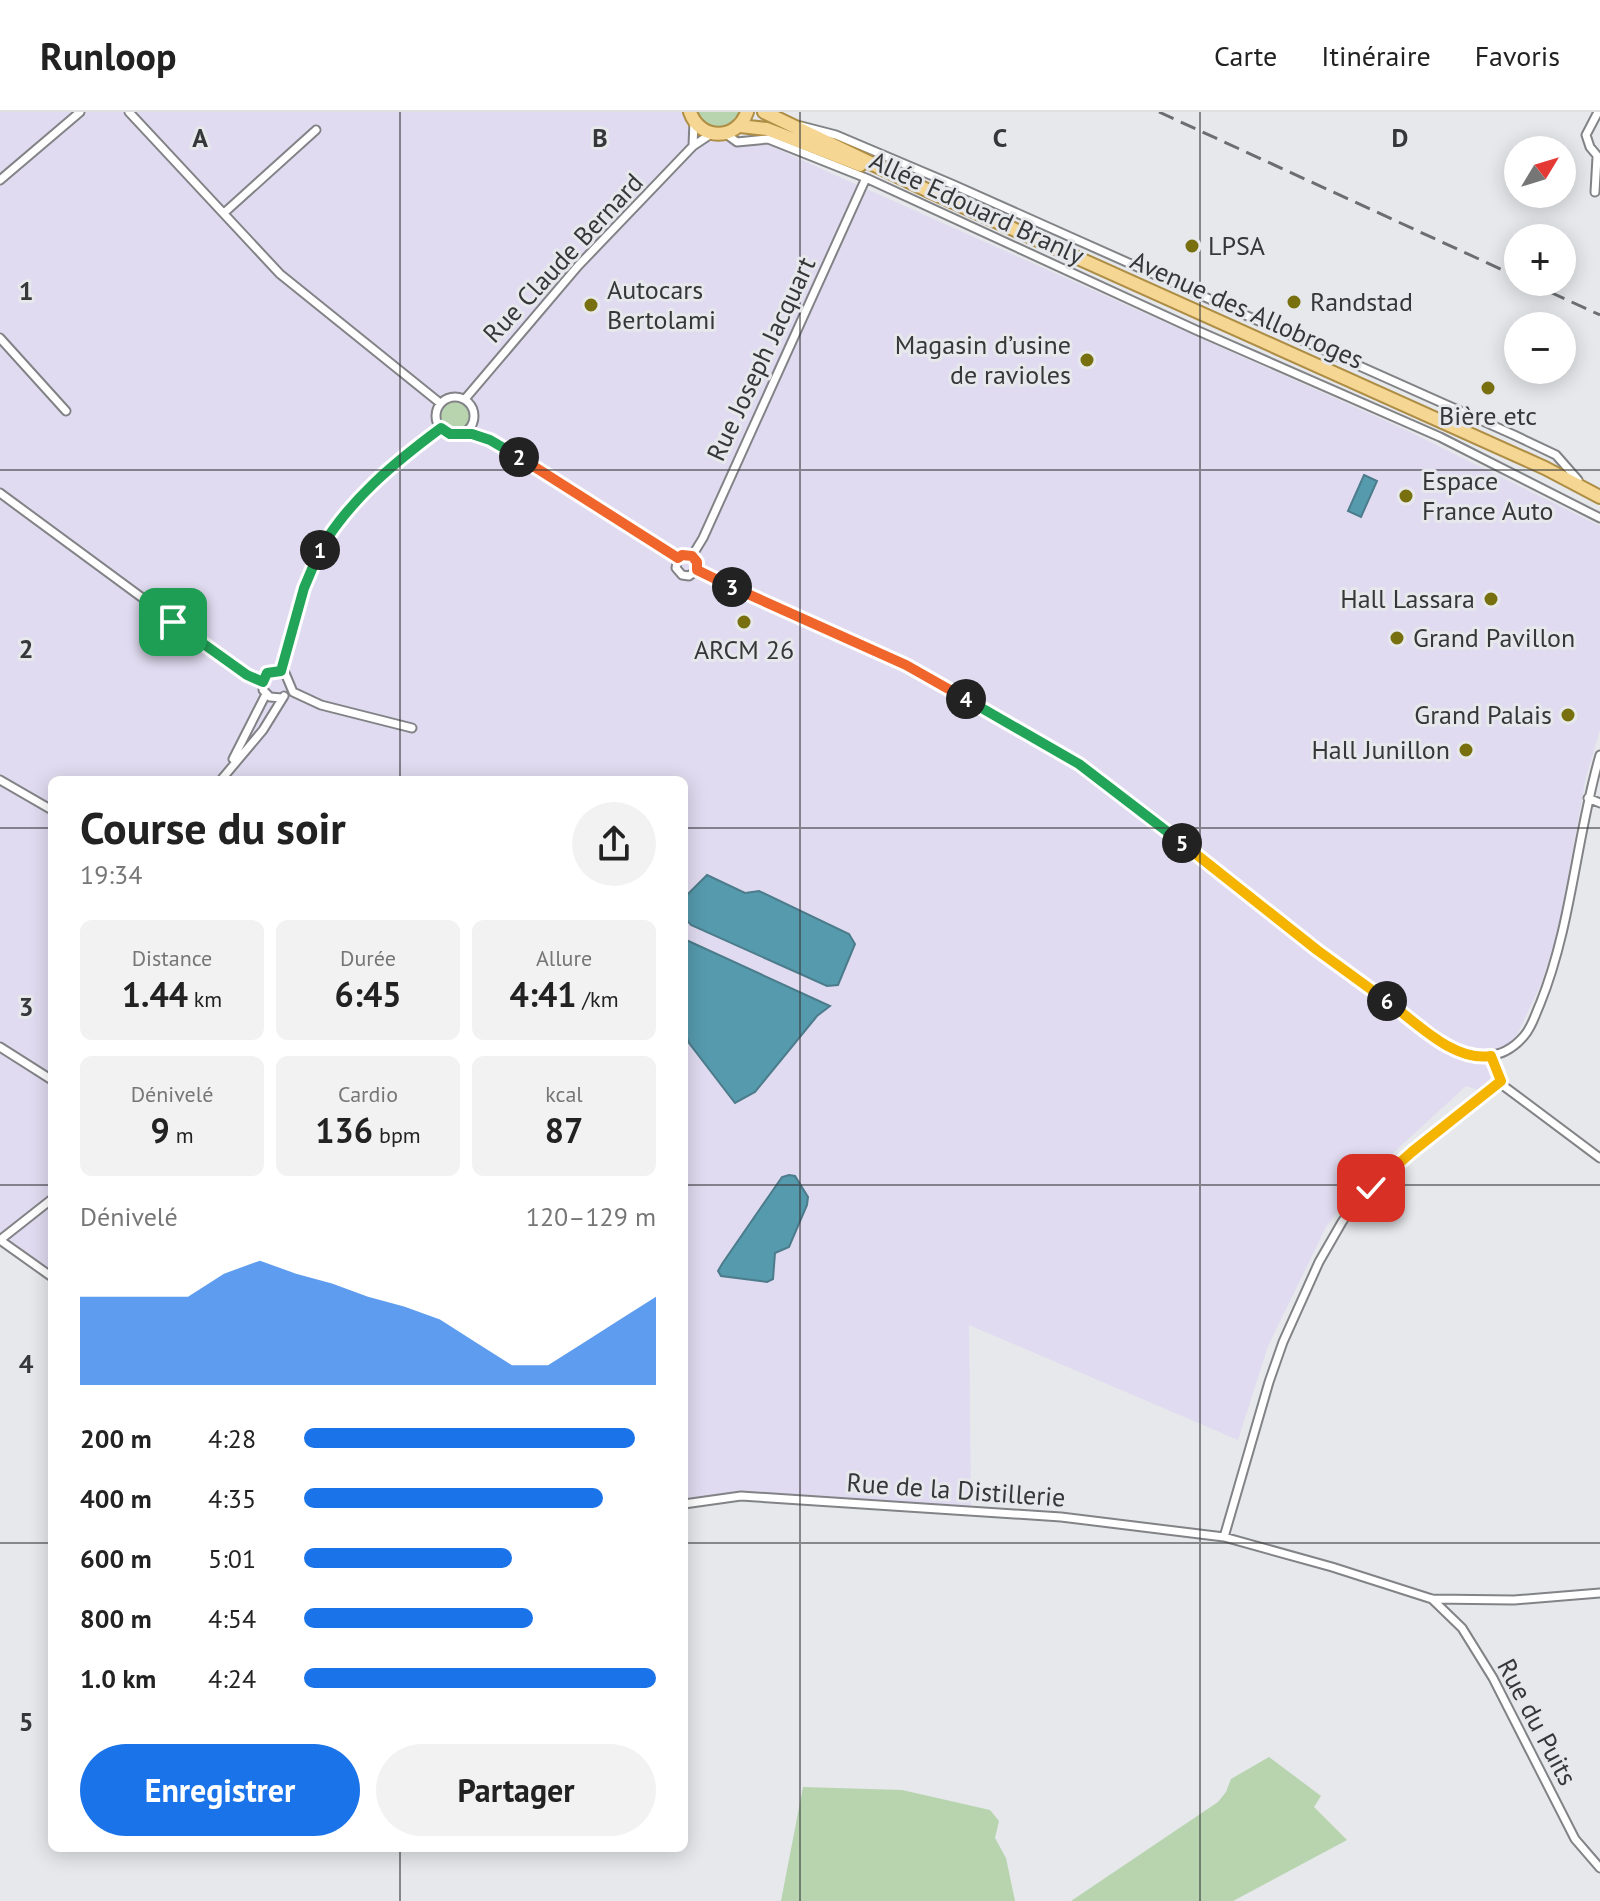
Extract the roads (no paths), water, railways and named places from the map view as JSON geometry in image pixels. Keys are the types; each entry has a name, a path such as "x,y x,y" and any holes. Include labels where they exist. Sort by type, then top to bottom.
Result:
{"main road":[{"path":"692,116 711,134 726,134 740,126 747,112"},
{"name":"Avenue des Allobroges","path":"764,112 788,130 1545,468 1600,497"},
{"name":"Avenue des Allobroges","path":"740,126 830,138 931,192"},
{"name":"Avenue des Allobroges","path":"1545,468 1600,490"}],"street":[{"path":"0,180 80,112"},
{"path":"129,112 280,274 440,403"},
{"path":"1595,192 1599,158 1590,147 1586,135 1598,112"},
{"path":"692,116 693,146"},
{"path":"224,213 316,130"},
{"name":"Rue Claude Bernard","path":"465,399 578,266 693,146 711,134"},
{"name":"Allée Edouard Branly","path":"726,134 737,142 768,139 866,178 1196,330 1440,437 1600,518"},
{"path":"830,138 1514,435 1556,455 1578,480"},
{"name":"Rue Joseph Jacquart","path":"692,556 703,538 866,178"},
{"path":"0,338 66,411"},
{"path":"466,432 474,421 474,411 465,399 452,396 440,403 436,416 441,428 450,434 466,432 490,440 678,558"},
{"path":"474,421 490,440"},
{"path":"281,671 304,588 322,546 379,478 441,428"},
{"path":"0,493 173,622 247,675 263,682"},
{"path":"682,555 692,556 697,562 697,570 689,576 682,575 676,568 678,558 682,555"},
{"path":"697,570 774,608 906,665 1070,758 1099,777 1317,950 1465,1055 1491,1056 1510,1049 1526,1034 1546,989 1560,941 1588,798 1600,755"},
{"path":"223,776 266,694 263,682 267,673 281,671"},
{"path":"223,776 263,730 290,688 290,680 281,671"},
{"path":"290,688 321,705 412,728"},
{"path":"266,694 276,699 282,698"},
{"path":"0,780 48,808"},
{"path":"1588,798 1600,803"},
{"path":"0,1047 48,1077"},
{"path":"1491,1056 1501,1081 1600,1158"},
{"path":"1224,1537 1283,1342 1319,1262 1342,1222 1353,1206 1388,1171 1501,1081"},
{"path":"48,1202 0,1240 48,1274"},
{"name":"Rue de la Distillerie","path":"688,1503 741,1496 1061,1517 1224,1537 1432,1599 1514,1600 1600,1593"},
{"name":"Rue du Puits","path":"1432,1599 1462,1628 1493,1678 1575,1839 1600,1868"}],"water":[{"path":"1364,475 1377,481 1361,517 1348,511"},
{"path":"707,875 745,893 759,891 849,934 855,944 838,985 827,986 691,925 688,922 688,894"},
{"path":"688,941 830,1006 817,1016 755,1092 735,1103 689,1043"},
{"path":"795,1176 808,1197 807,1205 789,1247 775,1253 773,1279 767,1282 721,1276 718,1271 722,1264 782,1177"}],"railway":[{"path":"1159,112 1504,271"},
{"path":"1559,296 1600,315"}],"place":[{"name":"LPSA","path":"1192,246"},
{"name":"Randstad","path":"1294,302"},
{"name":"Autocars Bertolami","path":"591,305"},
{"name":"Magasin d’usine de ravioles","path":"1087,360"},
{"name":"Bière etc","path":"1488,388"},
{"name":"Espace France Auto","path":"1406,496"},
{"name":"Hall Lassara","path":"1491,599"},
{"name":"ARCM 26","path":"744,622"},
{"name":"Grand Pavillon","path":"1397,638"},
{"name":"Grand Palais","path":"1568,715"},
{"name":"Hall Junillon","path":"1466,750"}]}
